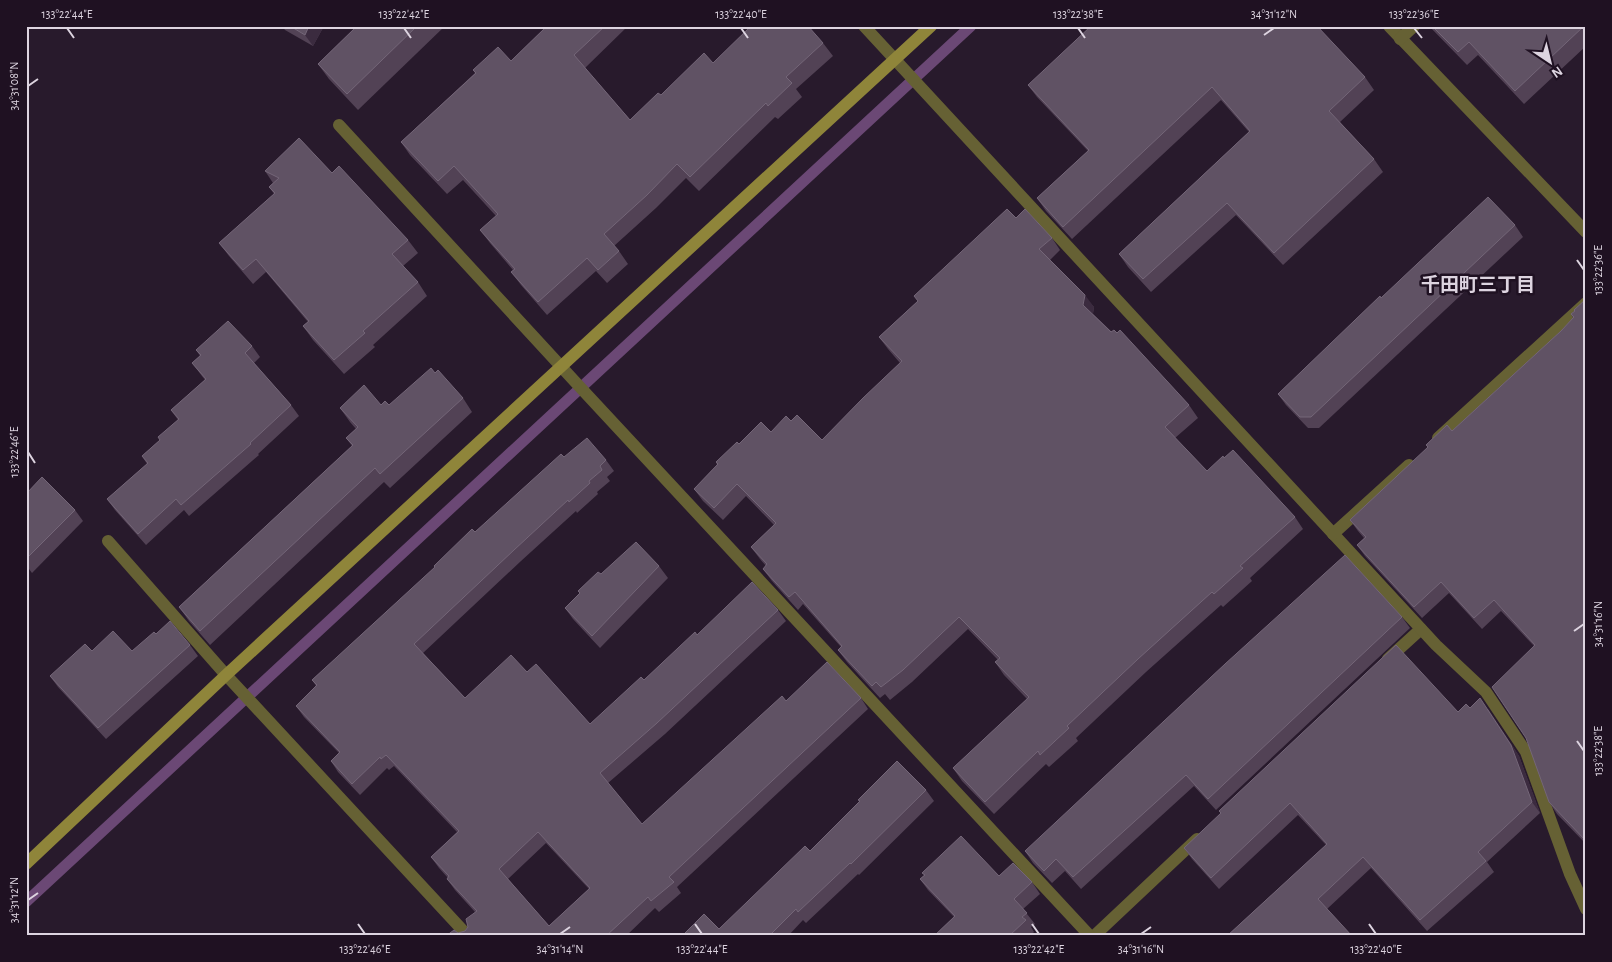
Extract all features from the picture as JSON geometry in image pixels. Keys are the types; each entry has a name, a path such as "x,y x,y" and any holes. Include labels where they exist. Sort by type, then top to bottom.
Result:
{"street":[{"path":"864,26 1421,629 1486,692 1526,752 1570,874 1586,909"},
{"path":"26,864 226,675 931,26"},
{"path":"1389,26 1586,232"},
{"path":"1400,39 1414,26"},
{"path":"339,125 561,367 1092,936 1203,833"},
{"path":"1333,534 1586,304"},
{"path":"108,542 226,675 468,936"},
{"path":"1377,670 1421,629"}],"building":[{"path":"290,26 309,26 305,35"},
{"path":"357,26 417,26 347,94 318,64"},
{"path":"547,26 605,26 574,55 630,120 658,93 661,95 704,53 713,63 751,26 808,26 823,43 786,77 792,83 768,106 766,103 690,177 677,164 647,195 604,234 619,251 598,270 587,258 538,302 511,272 515,269 480,230 498,214 454,166 438,181 401,142 476,73 473,70 498,47 511,61"},
{"path":"1091,26 1317,26 1365,77 1329,111 1374,159 1274,253 1227,203 1143,279 1119,254 1250,131 1212,87 1063,227 1037,198 1089,150 1028,85"},
{"path":"1432,26 1584,26 1515,91 1469,42 1458,52"},
{"path":"299,138 332,173 339,166 408,240 392,254 418,282 363,331 365,333 334,360 303,326 309,321 256,259 243,270 219,243 275,193 269,187 279,178 265,171"},
{"path":"1488,197 1515,225 1311,417 1300,417 1278,394 1380,296 1381,298"},
{"path":"1007,209 1016,218 1025,209 1052,238 1039,249 1085,295 1083,305 1111,332 1114,330 1117,333 1120,330 1189,405 1165,427 1207,471 1223,456 1224,458 1233,450 1295,517 1240,566 1243,568 1214,594 1212,592 1138,659 1067,726 1069,728 1040,755 1038,751 985,802 953,768 1029,697 995,662 1000,658 959,617 903,670 881,687 876,682 872,686 838,650 842,646 795,592 789,597 763,569 767,564 751,547 776,523 737,484 714,508 694,489 718,464 716,462 737,442 739,444 761,422 771,432 786,416 791,421 797,415 822,440 902,361 879,337 918,301 914,296"},
{"path":"1586,299 1586,841 1549,802 1526,738 1492,687 1535,645 1494,600 1474,618 1441,582 1414,607 1357,545 1366,537 1350,520 1428,447 1426,445 1447,425 1452,431 1561,331 1574,317 1571,314 1574,310"},
{"path":"228,321 252,346 245,353 291,405 251,444 181,505 176,499 138,534 107,499 148,463 142,456 160,440 158,437 179,419 171,410 206,379 192,363 201,355 196,350"},
{"path":"431,368 435,373 438,370 463,398 380,474 375,468 200,631 179,607 353,445 346,438 358,427 340,408 364,385 381,405 385,401 389,405"},
{"path":"587,438 606,460 600,466 602,470 589,481 590,483 569,502 568,500 414,644 465,698 511,655 527,672 536,664 590,724 641,677 644,680 695,632 697,635 752,582 778,610 657,723 600,773 642,824 782,696 786,701 827,662 861,698 669,877 674,882 651,901 648,897 606,936 446,936 454,930 458,933 465,931 468,927 466,919 477,911 447,879 449,876 431,857 459,831 386,755 381,759 380,757 352,784 331,761 340,752 296,706 317,685 312,680 435,567 472,529 475,532 561,454 564,457","holes":["538,832 590,888 549,926 499,869"]},
{"path":"42,477 75,510 26,559 26,494"},
{"path":"636,542 659,566 592,636 565,608 580,593 578,591 598,572 601,574"},
{"path":"1345,555 1402,617 1208,799 1186,775 1073,877 1056,859 1044,871 1025,851"},
{"path":"170,621 190,645 98,728 50,676 85,644 92,651 113,631 132,651 154,632 156,634"},
{"path":"1396,645 1458,712 1466,704 1470,708 1480,698 1511,745 1532,802 1478,852 1486,861 1420,920 1363,857 1318,899 1352,936 1227,936 1327,844 1290,803 1211,878 1184,848 1221,813 1219,811"},
{"path":"897,761 926,790 851,864 798,912 796,909 769,936 683,935 704,914 719,929 805,846 810,851"},
{"path":"961,836 999,876 1013,863 1032,882 1014,899 1027,913 1022,917 1026,920 1009,936 934,936 955,916 920,879 925,875 922,873"}],"waterway":[{"path":"26,902 971,26"}],"district":[{"name":"千田町三丁目","path":"1478,285"}]}
